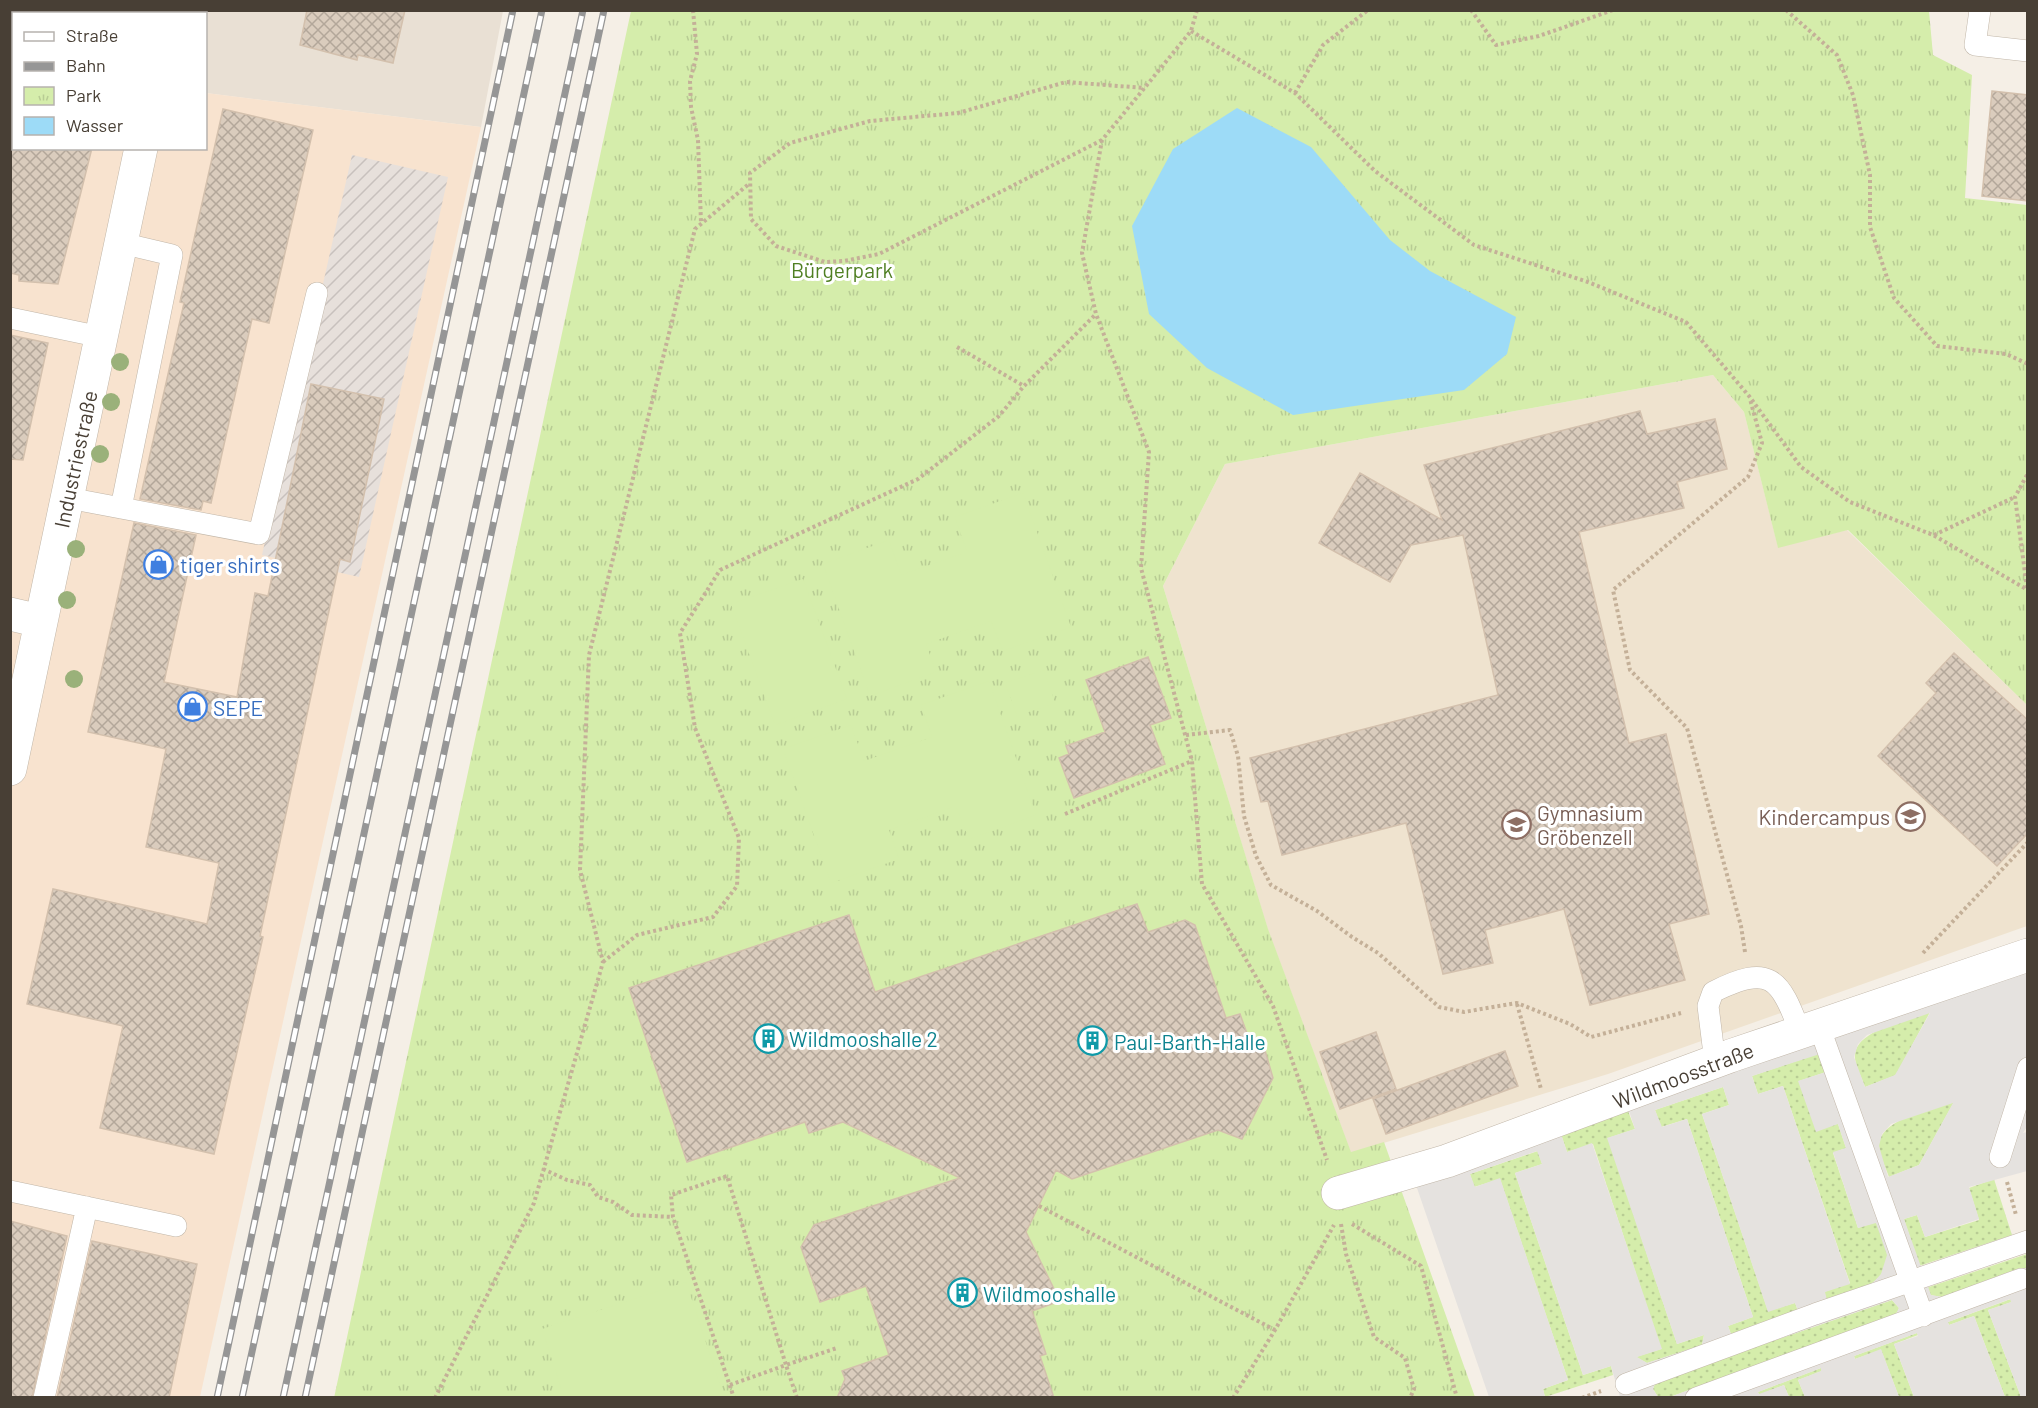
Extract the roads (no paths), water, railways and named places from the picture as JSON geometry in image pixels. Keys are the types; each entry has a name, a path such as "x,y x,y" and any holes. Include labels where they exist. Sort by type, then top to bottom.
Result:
{"street":[{"name":"Industriestraße","path":"10,769 25,618 68,498 141,150"},
{"name":"Wildmoosstraße","path":"1339,1204 1457,1157 1715,1062 2028,955"}],"lane":[{"path":"1980,10 1975,45 2028,51"},
{"path":"121,243 172,255 121,508"},
{"path":"68,498 259,534 317,293"},
{"path":"10,318 101,337"},
{"path":"1715,1062 1708,1006 1713,992 1749,976 1769,979 1786,996 1810,1029 1923,1316"},
{"path":"2000,1157 2028,1068"},
{"path":"10,1191 176,1226"},
{"path":"44,1398 87,1208"},
{"path":"1626,1384 2028,1242"},
{"path":"1696,1398 2021,1279"}],"water":[{"path":"1237,108 1311,147 1390,240 1430,271 1516,317 1507,354 1464,390 1293,415 1207,368 1149,314 1132,226 1173,149"}],"railway":[{"path":"217,1398 513,10"},
{"path":"242,1398 542,10"},
{"path":"283,1398 583,10"},
{"path":"305,1398 604,10"}],"place":[{"name":"tiger shirts","path":"159,564"},
{"name":"SEPE","path":"192,707"},
{"name":"Kindercampus","path":"1911,816"},
{"name":"Gymnasium Gröbenzell","path":"1516,824"},
{"name":"Wildmooshalle 2","path":"768,1038"},
{"name":"Paul-Barth-Halle","path":"1093,1041"},
{"name":"Wildmooshalle","path":"962,1293"}],"park label":[{"name":"Bürgerpark","path":"842,269"}]}
